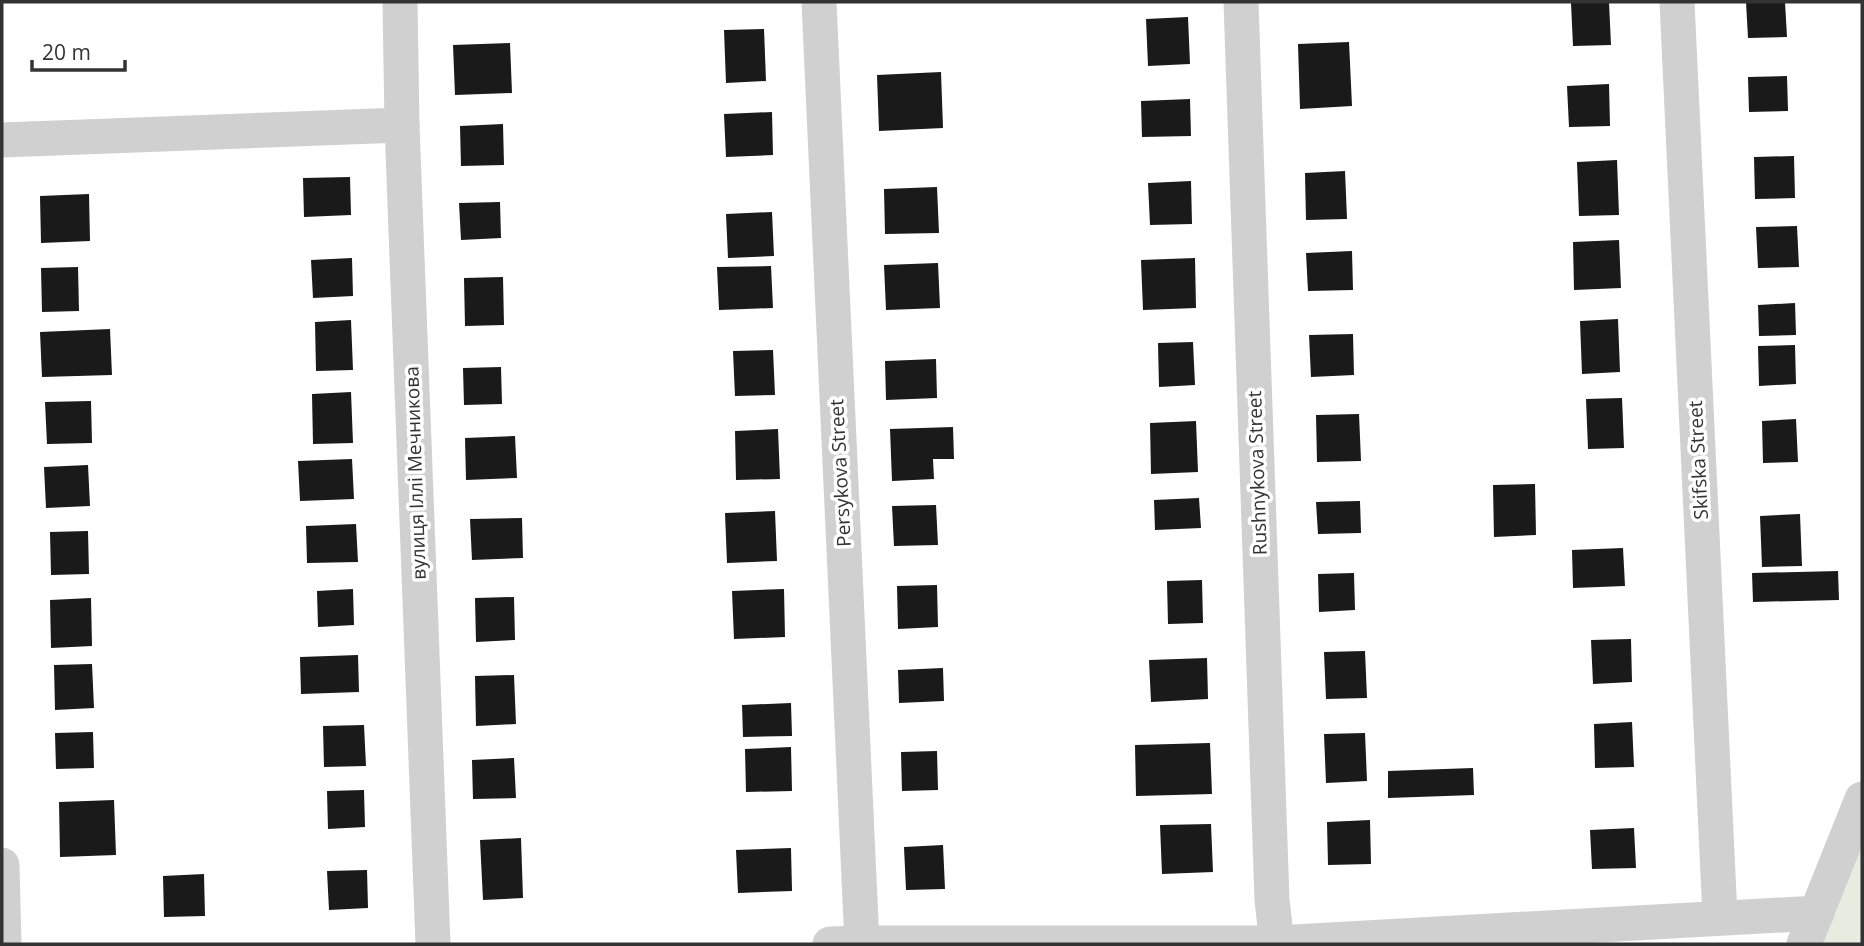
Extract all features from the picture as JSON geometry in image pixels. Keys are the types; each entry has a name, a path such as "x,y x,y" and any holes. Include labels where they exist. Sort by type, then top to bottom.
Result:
{"street":[{"name":"вулиця Іллі Мечникова","path":"400,2 402,125 433,944"},
{"name":"Persykova Street","path":"819,2 851,944"},
{"name":"Rushnykova Street","path":"1241,2 1272,900 1276,944"},
{"name":"Skifska Street","path":"1677,2 1720,917"},
{"path":"2,140 402,125"},
{"path":"851,944 1276,944 1720,917 1810,929 1862,799"},
{"path":"2,865 4,944"}],"shaded area":[{"path":"1862,831 1862,944 1817,944"}],"building":[{"path":"1609,2 1611,45 1573,46 1571,3"},
{"path":"1746,2 1785,2 1787,37 1748,38"},
{"path":"1188,17 1190,64 1148,66 1146,19"},
{"path":"764,29 766,81 726,83 724,30"},
{"path":"1349,42 1352,106 1300,109 1298,44"},
{"path":"510,43 512,93 455,95 453,45"},
{"path":"941,72 943,128 879,131 877,75"},
{"path":"1787,76 1788,111 1749,112 1748,77"},
{"path":"1609,84 1610,126 1569,127 1567,86"},
{"path":"1190,99 1191,136 1142,137 1141,101"},
{"path":"772,112 773,155 726,157 724,114"},
{"path":"503,124 504,165 461,166 460,126"},
{"path":"1794,156 1795,198 1755,199 1754,157"},
{"path":"1617,160 1619,215 1579,216 1577,162"},
{"path":"1345,171 1347,219 1306,220 1305,173"},
{"path":"350,177 351,215 304,217 303,178"},
{"path":"1191,181 1192,224 1150,225 1148,183"},
{"path":"937,187 939,233 885,234 884,189"},
{"path":"89,194 90,241 41,243 40,196"},
{"path":"500,202 501,238 461,240 459,203"},
{"path":"772,212 774,256 728,258 726,214"},
{"path":"1797,226 1799,267 1758,268 1756,227"},
{"path":"1619,240 1621,288 1574,290 1573,242"},
{"path":"1352,251 1353,290 1308,291 1306,253"},
{"path":"352,258 353,296 313,298 311,260"},
{"path":"1195,258 1196,308 1143,310 1141,260"},
{"path":"938,263 940,308 886,310 884,265"},
{"path":"771,266 773,308 719,310 717,267"},
{"path":"78,267 79,311 42,312 41,268"},
{"path":"503,277 504,325 465,326 464,278"},
{"path":"1795,303 1796,335 1759,336 1758,305"},
{"path":"1618,319 1620,372 1582,374 1580,321"},
{"path":"351,320 353,370 316,371 315,322"},
{"path":"110,329 112,375 42,377 40,332"},
{"path":"1353,334 1354,375 1311,377 1309,335"},
{"path":"1193,342 1195,385 1159,387 1158,343"},
{"path":"1795,345 1796,384 1759,386 1758,346"},
{"path":"773,350 775,395 735,396 733,351"},
{"path":"936,359 937,398 886,400 885,361"},
{"path":"501,367 502,404 464,405 463,368"},
{"path":"351,392 353,443 313,444 312,394"},
{"path":"1622,398 1624,448 1588,449 1586,399"},
{"path":"91,401 92,443 47,444 45,402"},
{"path":"1359,414 1361,461 1317,462 1316,415"},
{"path":"1796,419 1798,462 1763,463 1762,421"},
{"path":"1196,421 1198,472 1151,474 1150,423"},
{"path":"953,427 954,459 933,459 934,479 892,481 890,429"},
{"path":"778,429 780,479 736,480 735,431"},
{"path":"515,436 517,478 466,480 465,438"},
{"path":"352,459 354,499 300,501 298,461"},
{"path":"88,465 90,506 46,508 44,467"},
{"path":"1535,484 1536,535 1494,537 1493,485"},
{"path":"1199,498 1201,528 1155,530 1154,500"},
{"path":"1360,501 1361,533 1318,534 1316,502"},
{"path":"936,505 938,545 894,546 892,506"},
{"path":"775,511 777,561 727,563 725,513"},
{"path":"1800,514 1802,566 1762,567 1760,516"},
{"path":"522,518 523,558 472,560 470,519"},
{"path":"356,524 358,562 307,563 306,526"},
{"path":"88,531 89,574 51,575 50,532"},
{"path":"1623,548 1625,586 1573,588 1572,550"},
{"path":"1838,571 1839,600 1753,602 1752,573"},
{"path":"1354,573 1355,610 1319,612 1318,574"},
{"path":"1202,580 1203,623 1168,624 1167,581"},
{"path":"937,585 938,627 898,629 897,586"},
{"path":"353,589 354,625 318,627 317,591"},
{"path":"784,589 785,637 734,639 732,591"},
{"path":"514,597 515,640 476,642 475,598"},
{"path":"91,598 92,646 51,648 50,600"},
{"path":"1631,639 1632,682 1593,684 1591,640"},
{"path":"1365,651 1367,698 1326,699 1324,652"},
{"path":"358,655 359,692 301,694 300,657"},
{"path":"1207,658 1208,699 1151,702 1149,660"},
{"path":"92,664 94,708 55,710 54,665"},
{"path":"943,668 944,701 899,703 898,670"},
{"path":"514,675 516,724 476,726 475,676"},
{"path":"791,703 792,736 743,737 742,705"},
{"path":"1632,722 1634,767 1595,768 1594,724"},
{"path":"364,725 366,766 324,767 323,726"},
{"path":"93,732 94,768 56,769 55,733"},
{"path":"1365,733 1367,781 1326,783 1324,734"},
{"path":"1210,743 1212,794 1136,796 1135,745"},
{"path":"791,747 792,791 746,792 745,749"},
{"path":"937,751 938,790 902,791 901,752"},
{"path":"514,758 516,798 473,799 472,760"},
{"path":"1473,768 1474,795 1388,798 1388,771"},
{"path":"364,790 365,827 328,829 327,791"},
{"path":"114,800 116,855 60,857 59,802"},
{"path":"1370,820 1371,864 1328,865 1327,822"},
{"path":"1211,824 1213,872 1162,874 1160,825"},
{"path":"1634,828 1636,868 1592,869 1590,830"},
{"path":"521,838 523,898 483,900 480,840"},
{"path":"943,845 945,889 906,890 904,847"},
{"path":"791,848 792,891 738,893 736,850"},
{"path":"367,870 368,908 329,910 327,871"},
{"path":"204,874 205,916 164,917 163,876"}]}
